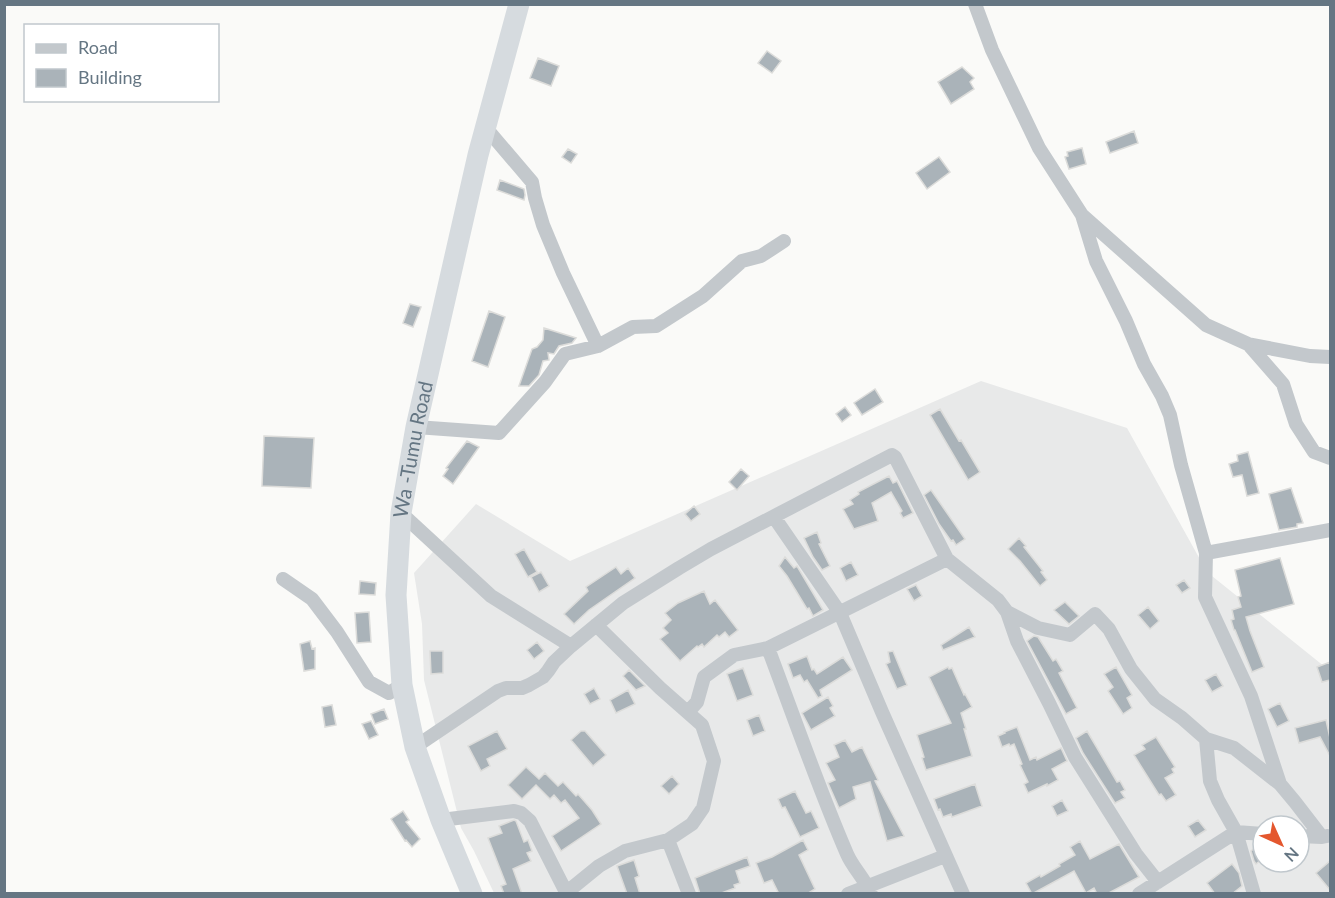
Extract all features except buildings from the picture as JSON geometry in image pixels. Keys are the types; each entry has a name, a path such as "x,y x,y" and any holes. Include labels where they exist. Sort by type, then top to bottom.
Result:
{"highway":[{"name":"Wa -Tumu Road","path":"472,894 441,820 415,747 402,685 396,595 401,513 416,427 478,155 519,4"}],"street":[{"path":"975,4 992,50 1039,148 1082,215 1206,325 1248,344 1310,356 1330,357"},
{"path":"486,128 532,182 543,225 597,346"},
{"path":"1082,215 1096,261 1170,415 1180,465 1206,554 1205,597 1251,696 1280,784"},
{"path":"416,427 499,433 545,382 565,354 597,346 633,327 656,326 703,296 742,261 761,256 784,241"},
{"path":"1248,344 1283,384 1296,424 1314,452 1330,458"},
{"path":"415,747 501,689 522,688 536,682 571,646 623,603 679,568 892,455 947,559 998,600 1006,612 1017,641 1075,757 1136,854 1158,882"},
{"path":"401,513 491,596 571,646"},
{"path":"774,517 840,613 963,894"},
{"path":"1206,554 1330,530"},
{"path":"688,712 697,702 704,676 734,655 768,648 947,559"},
{"path":"283,579 312,599 337,632 369,682 389,693 402,685"},
{"path":"1006,612 1038,628 1070,635 1095,614 1109,629 1131,669 1155,699 1206,739 1234,748 1280,784 1326,836"},
{"path":"441,820 514,811 521,813 530,821 567,893 599,866 625,851 668,840 692,824 704,808 714,762 702,725 660,688 596,625"},
{"path":"768,648 833,820 849,858 869,890"},
{"path":"1206,739 1210,781 1236,832 1254,894"},
{"path":"1138,894 1236,832 1251,833"},
{"path":"668,840 689,894"},
{"path":"848,894 869,890 945,856"}],"shaded area":[{"path":"981,381 1127,428 1207,572 1330,671 1330,893 494,893 461,828 424,680 422,624 414,573 476,504 570,561"}]}
